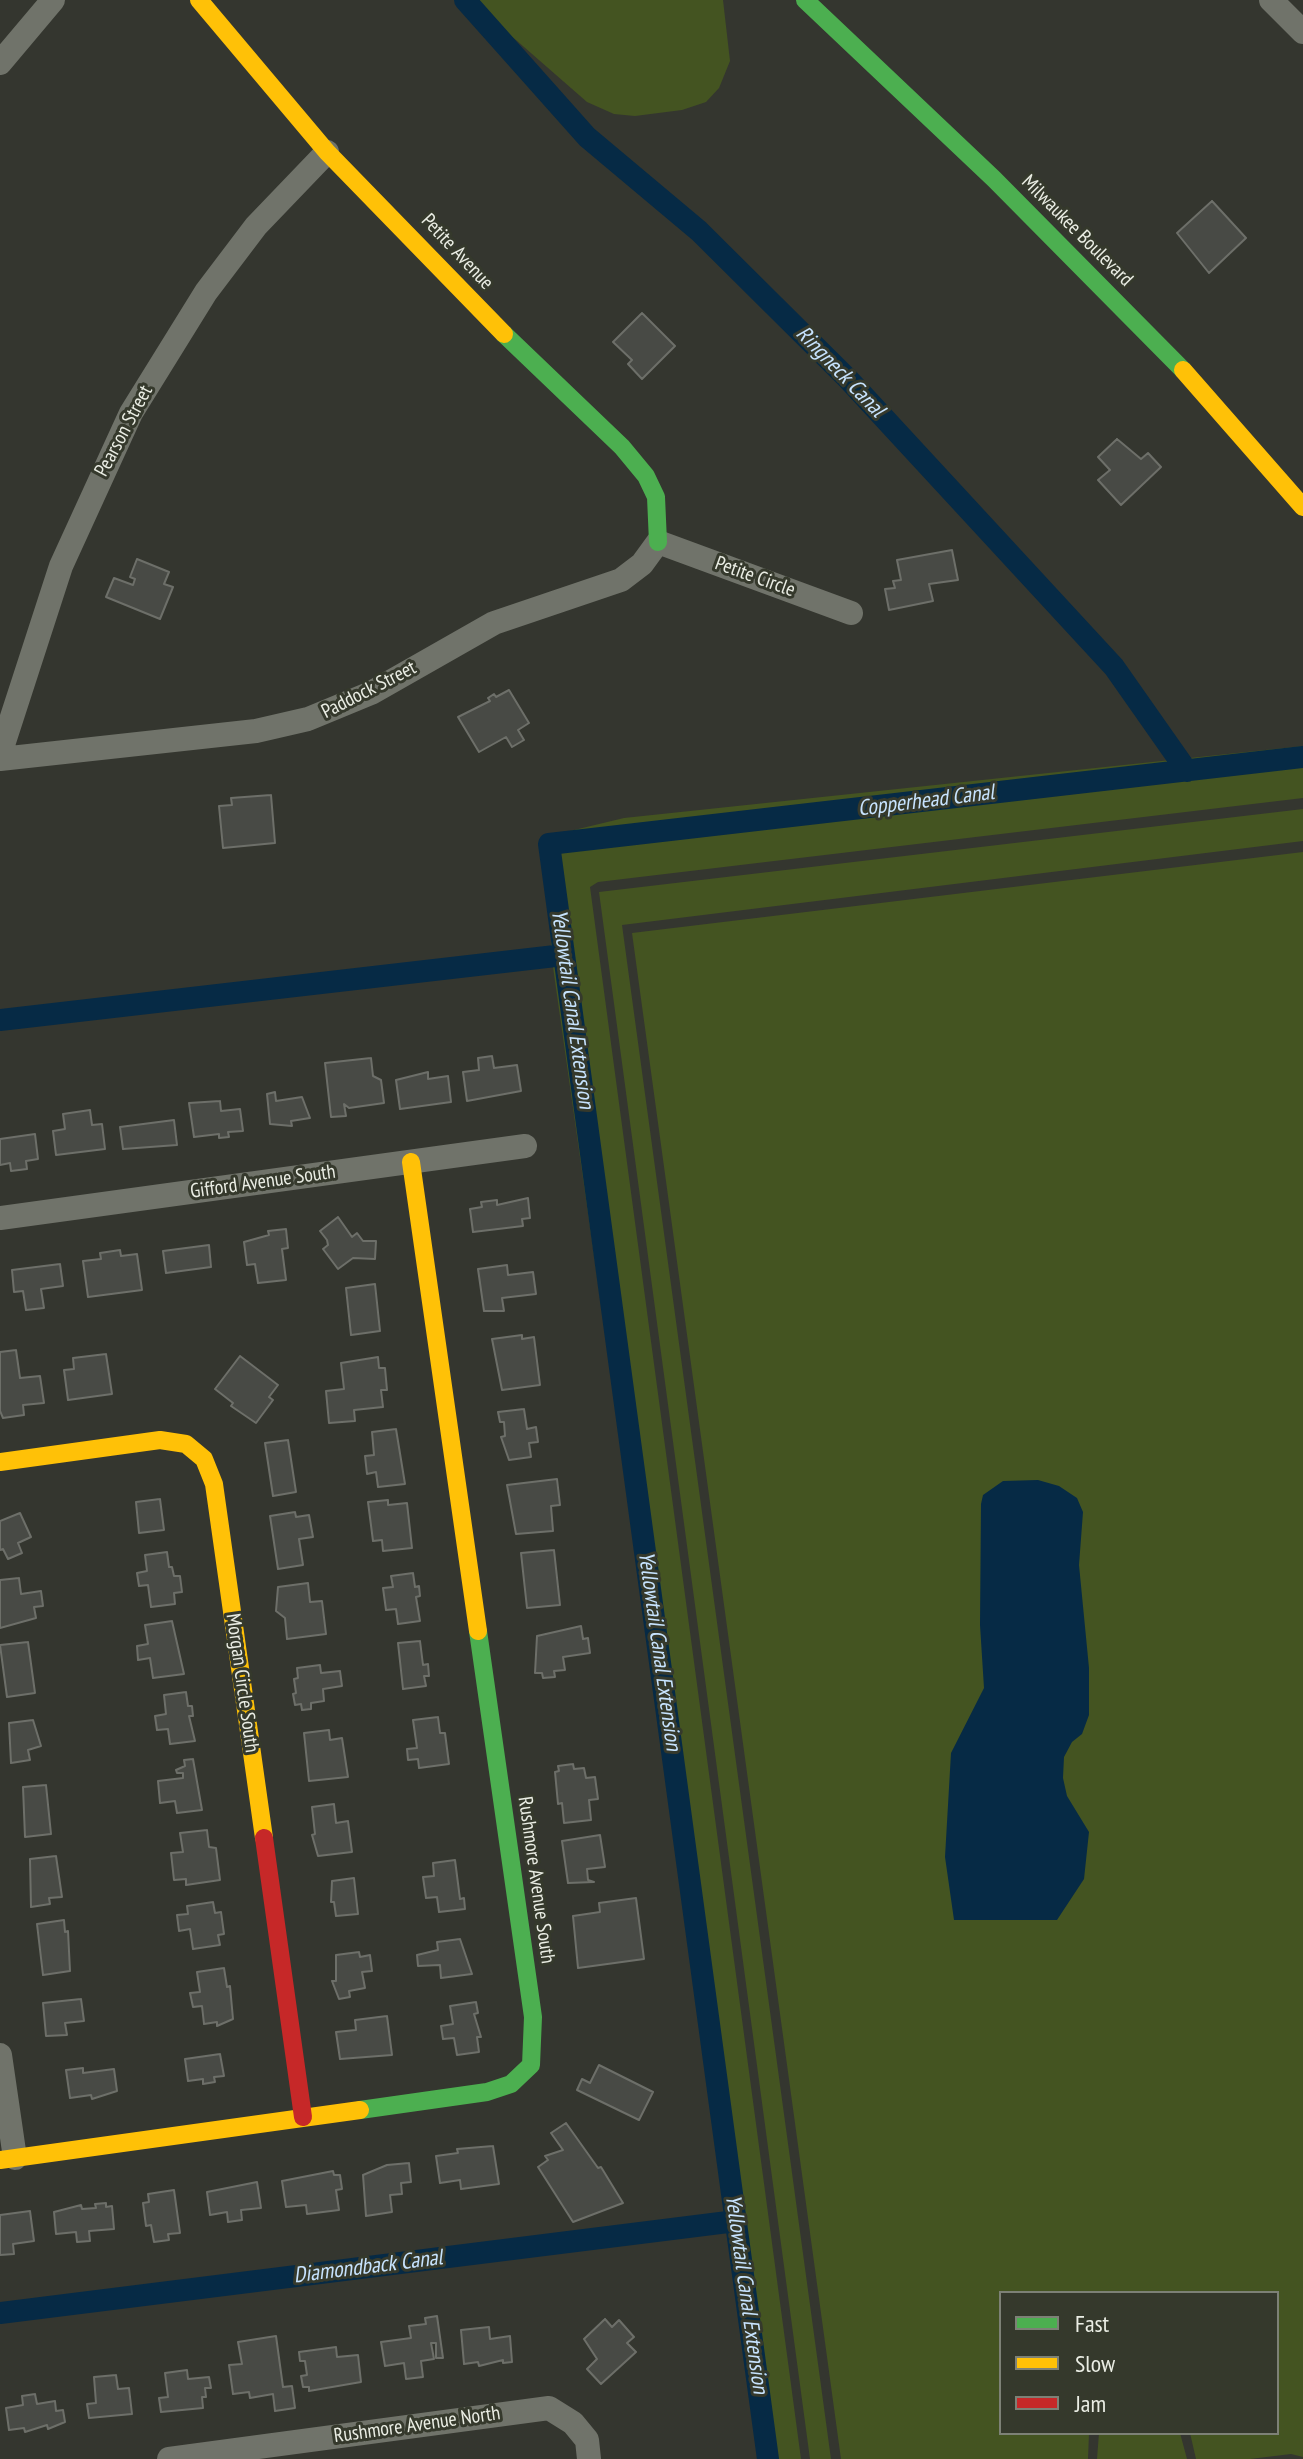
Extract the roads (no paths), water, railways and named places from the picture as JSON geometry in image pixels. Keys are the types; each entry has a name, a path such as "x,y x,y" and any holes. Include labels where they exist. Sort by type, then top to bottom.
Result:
{"street":[{"path":"0,63 53,0"},
{"name":"Petite Avenue","path":"199,0 327,152 492,322 622,447 646,476 656,497 658,542"},
{"name":"Milwaukee Boulevard","path":"805,0 994,179 1164,349 1303,507"},
{"path":"1271,0 1303,32"},
{"name":"Pearson Street","path":"0,756 61,566 131,413 206,292 256,226 327,152"},
{"name":"Petite Circle","path":"658,542 851,613"},
{"name":"Paddock Street","path":"0,756 256,731 308,719 371,693 494,623 621,580 642,564 658,542"},
{"name":"Gifford Avenue South","path":"0,1218 525,1146"},
{"name":"Rushmore Avenue South","path":"7,2159 487,2092 511,2084 531,2065 533,2017 411,1162"},
{"name":"Morgan Circle South","path":"0,1462 160,1440 186,1444 204,1459 214,1484 303,2117"},
{"path":"0,2055 7,2159"},
{"name":"Rushmore Avenue North","path":"169,2459 342,2448 549,2408 573,2423 587,2440 589,2459"}],"water":[{"path":"1038,1480 1059,1486 1077,1498 1083,1512 1079,1565 1089,1668 1089,1715 1082,1734 1072,1742 1064,1757 1063,1778 1067,1796 1089,1832 1084,1879 1057,1920 954,1920 945,1857 951,1753 984,1688 980,1625 981,1504 983,1495 1003,1481"}],"waterway":[{"name":"Ringneck Canal","path":"465,0 587,137 699,231 848,379 1114,667 1187,771"},
{"name":"Yellowtail Canal Extension","path":"768,2459 549,844 1303,757"},
{"path":"0,1020 564,955"},
{"name":"Diamondback Canal","path":"0,2313 736,2221"}],"water label":[{"name":"Copperhead Canal","path":"926,801"}]}
